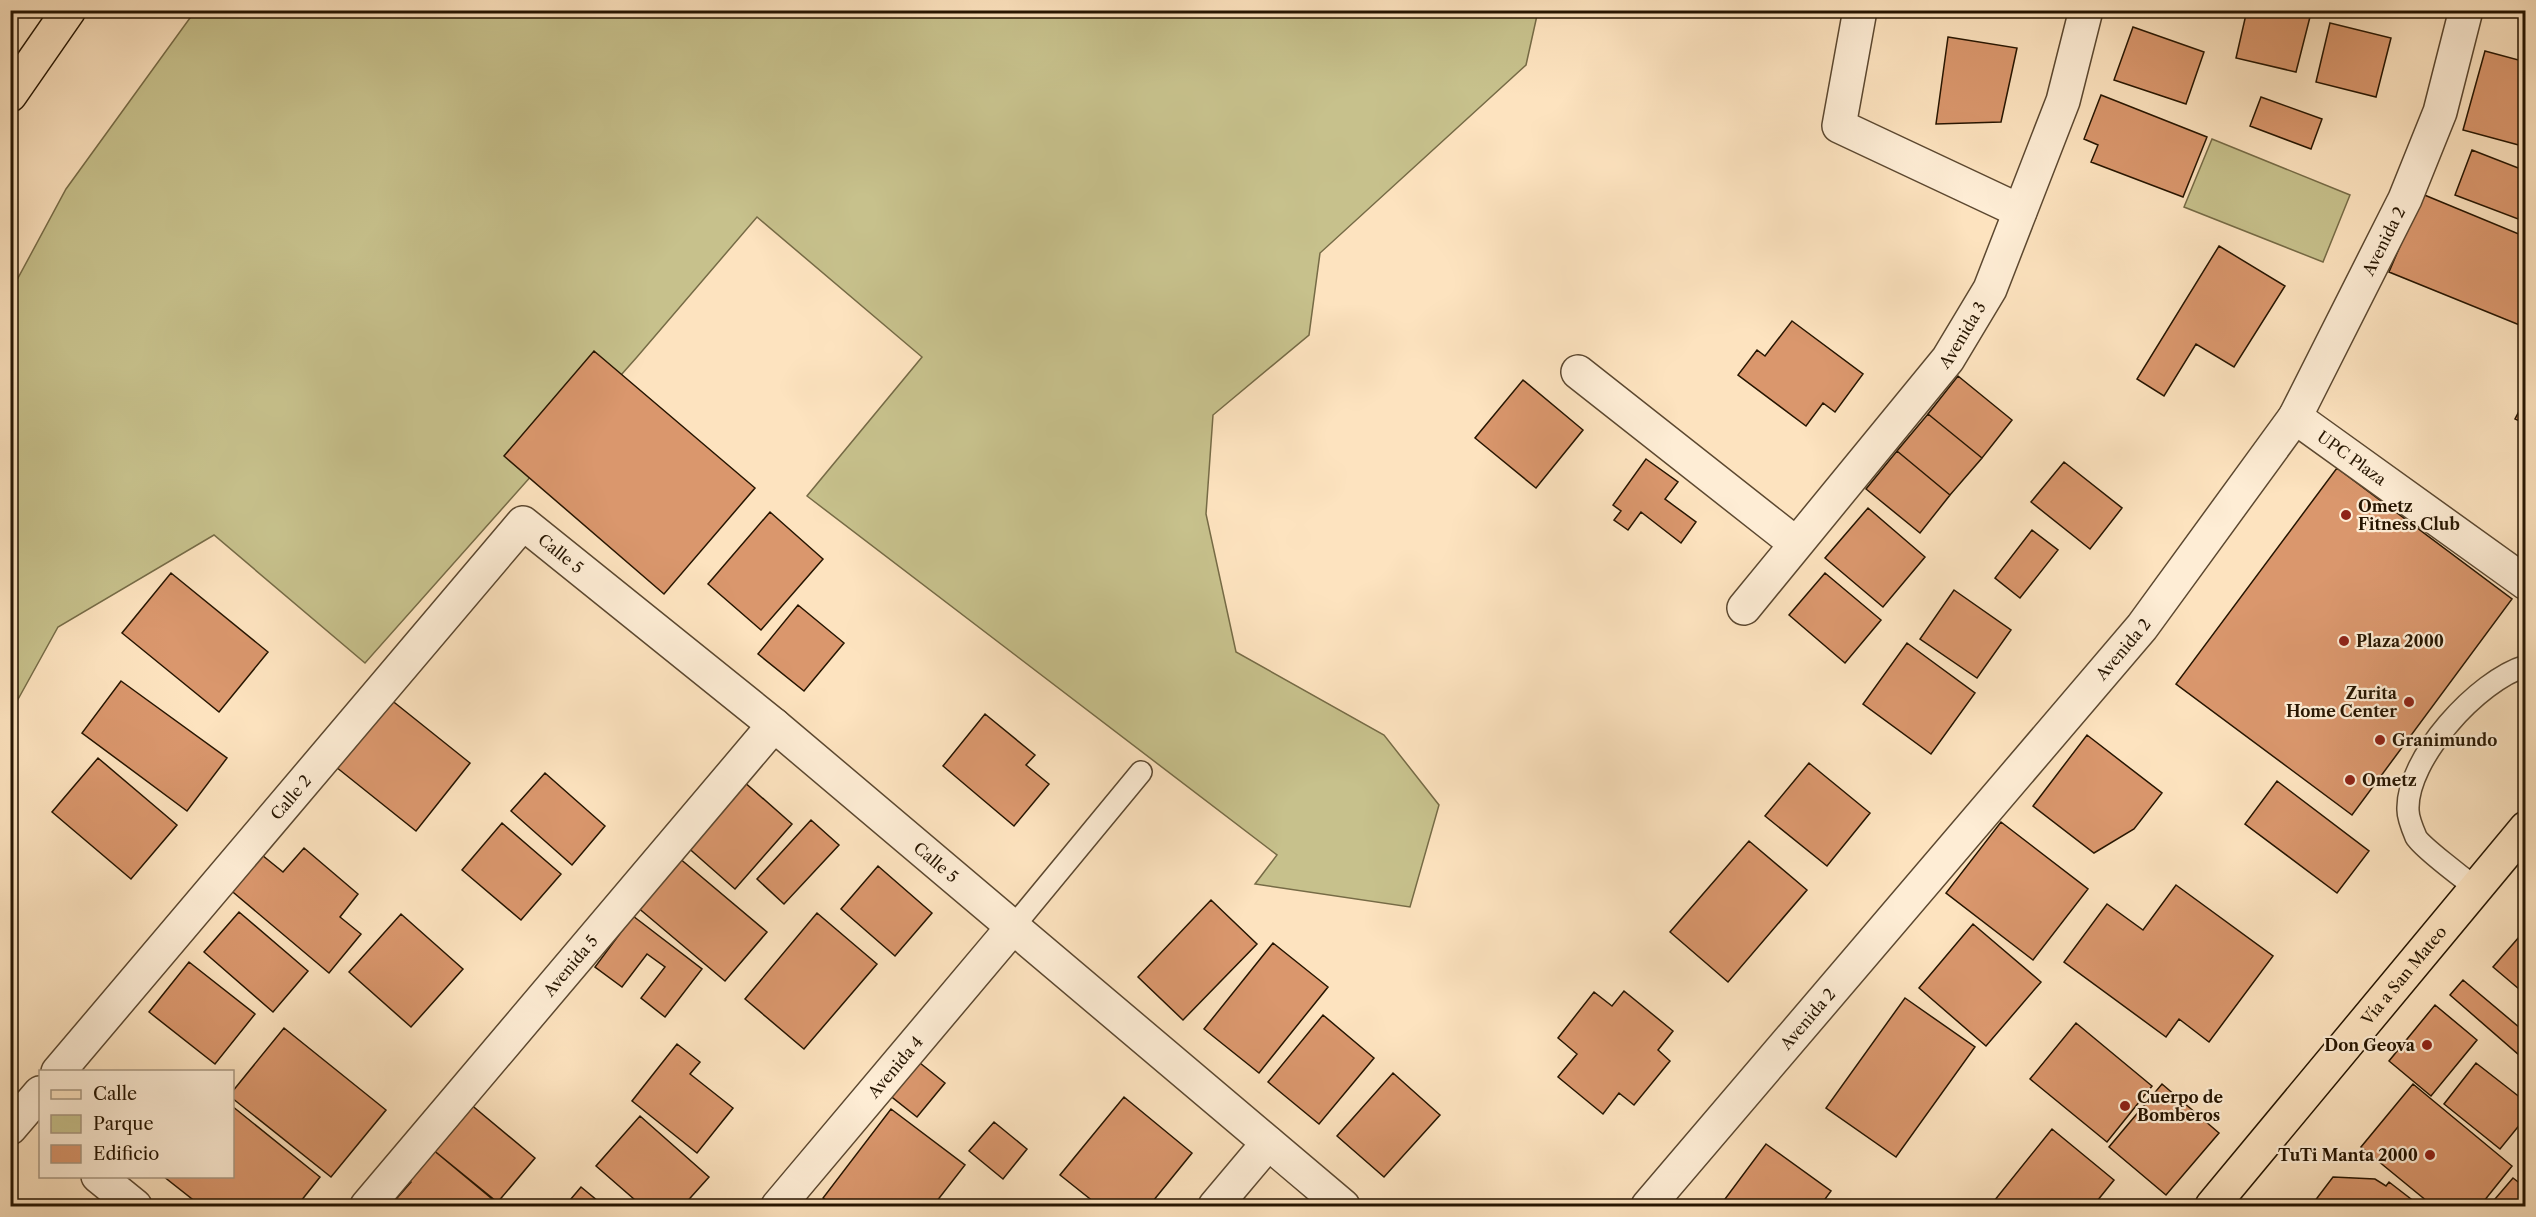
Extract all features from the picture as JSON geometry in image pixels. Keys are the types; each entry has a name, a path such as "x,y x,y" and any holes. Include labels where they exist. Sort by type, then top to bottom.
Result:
{"main road":[{"path":"10,95 69,10"},
{"name":"Vía a San Mateo","path":"2212,1206 2526,828"}],"street":[{"path":"1860,10 1839,126 2020,211"},
{"name":"Avenida 3","path":"1744,608 1948,359 1990,289 2063,101 2086,10"},
{"name":"Avenida 2","path":"1648,1206 2142,627 2295,417 2405,200 2439,112 2466,10"},
{"path":"1578,372 1795,543"},
{"name":"UPC Plaza","path":"2295,417 2526,583"},
{"name":"Calle 5","path":"524,523 774,725 1343,1206"},
{"name":"Calle 2","path":"59,1070 524,523"},
{"name":"Avenida 5","path":"367,1206 774,725"},
{"name":"Avenida 4","path":"778,1206 1013,927"},
{"path":"1215,1206 1268,1143"},
{"path":"100,1178 135,1206"}],"lane":[{"path":"2476,888 2417,838 2408,811 2413,784 2427,753 2457,715 2486,686 2514,669 2526,666"},
{"path":"1013,927 1141,772"}],"green space":[{"path":"195,11 1538,11 1526,65 1320,253 1309,335 1213,415 1206,514 1236,652 1384,735 1439,805 1410,907 1255,884 1277,855 807,496 922,357 757,217 637,357 365,663 214,535 58,627 11,712 11,291 66,189"},
{"path":"2212,139 2350,195 2323,262 2184,207"}],"building":[{"path":"2247,10 2298,10 2311,13 2296,72 2236,58"},
{"path":"2330,23 2391,38 2376,97 2316,82"},
{"path":"2133,27 2204,52 2186,104 2114,80"},
{"path":"1948,37 2017,48 2001,122 1936,124"},
{"path":"2485,51 2526,62 2526,147 2463,130"},
{"path":"2101,95 2207,137 2183,197 2091,162 2098,145 2084,139"},
{"path":"2261,97 2322,119 2311,149 2250,126"},
{"path":"2472,150 2526,171 2526,222 2455,195"},
{"path":"2422,194 2526,237 2526,317 2522,326 2389,272"},
{"path":"2219,246 2285,286 2234,367 2196,344 2164,396 2137,379"},
{"path":"1792,321 1863,374 1835,412 1823,403 1806,426 1738,375 1757,350 1765,356"},
{"path":"594,351 755,488 664,594 504,456"},
{"path":"1958,376 2012,420 1982,458 1928,414"},
{"path":"1523,380 1583,430 1536,488 1475,438"},
{"path":"2526,398 2526,424 2515,419"},
{"path":"1928,414 1982,458 1950,495 1897,451"},
{"path":"1897,451 1950,495 1920,533 1866,489"},
{"path":"1646,459 1678,482 1665,499 1696,522 1681,543 1641,512 1628,530 1614,520 1621,511 1613,505"},
{"path":"2064,462 2122,508 2090,549 2031,502"},
{"name":"Plaza 2000","path":"2337,468 2512,599 2352,815 2176,684"},
{"path":"1868,508 1925,557 1883,607 1825,558"},
{"path":"770,512 823,559 761,630 708,584"},
{"path":"2032,530 2058,550 2020,598 1995,578"},
{"path":"171,573 268,652 219,712 122,633"},
{"path":"1825,573 1881,620 1845,663 1789,615"},
{"path":"1954,590 2011,630 1977,678 1920,639"},
{"path":"798,605 844,643 804,691 758,654"},
{"path":"1907,643 1975,693 1931,754 1863,704"},
{"path":"121,681 227,758 187,811 82,733"},
{"path":"385,695 470,763 416,831 331,763"},
{"path":"985,714 1035,755 1026,765 1049,784 1014,826 943,766"},
{"path":"2087,735 2162,793 2134,829 2094,853 2033,806"},
{"path":"98,758 177,825 131,879 52,812"},
{"path":"1809,763 1870,813 1827,866 1765,816"},
{"path":"545,773 605,826 572,865 511,811"},
{"path":"734,773 792,824 735,889 677,838"},
{"path":"2277,781 2369,851 2337,893 2245,824"},
{"path":"811,820 839,845 784,904 757,879"},
{"path":"2001,822 2088,889 2033,960 1946,893"},
{"path":"502,823 561,874 521,920 462,870"},
{"path":"1749,841 1807,890 1728,982 1670,932"},
{"path":"304,848 358,894 340,917 361,934 329,973 228,888 257,851 283,872"},
{"path":"672,852 767,932 725,981 630,901"},
{"path":"878,866 932,913 895,956 841,909"},
{"path":"2176,885 2273,956 2209,1042 2179,1019 2166,1037 2064,962 2107,904 2143,930"},
{"path":"1211,900 1257,944 1183,1020 1138,977"},
{"path":"239,912 308,971 273,1012 204,952"},
{"path":"817,913 877,964 804,1049 745,999"},
{"path":"401,914 463,969 411,1027 349,972"},
{"path":"633,916 702,969 665,1017 641,998 665,967 647,954 622,987 595,967"},
{"path":"1973,924 2041,982 1986,1046 1919,988"},
{"path":"2526,929 2526,995 2493,967"},
{"path":"1273,943 1328,987 1259,1073 1204,1029"},
{"path":"189,962 255,1014 215,1064 149,1012"},
{"path":"2463,980 2526,1033 2526,1061 2450,995"},
{"path":"1624,991 1673,1031 1658,1050 1670,1061 1634,1105 1619,1093 1603,1114 1558,1077 1577,1054 1558,1038 1594,992 1612,1006"},
{"path":"1905,998 1975,1047 1896,1157 1826,1108"},
{"path":"2435,1005 2477,1040 2431,1096 2389,1061"},
{"path":"1323,1015 1374,1058 1319,1124 1268,1082"},
{"path":"2076,1023 2152,1086 2107,1142 2030,1079"},
{"path":"284,1028 386,1110 331,1177 234,1100 234,1090"},
{"path":"677,1044 700,1062 690,1074 733,1108 697,1153 632,1101"},
{"path":"915,1059 945,1083 917,1117 888,1094"},
{"path":"2476,1063 2526,1102 2526,1117 2500,1149 2444,1104"},
{"path":"1393,1073 1440,1115 1384,1177 1337,1136"},
{"path":"2162,1084 2219,1133 2166,1195 2109,1147"},
{"path":"2413,1084 2512,1166 2480,1206 2433,1206 2361,1147"},
{"path":"1124,1097 1192,1153 1149,1206 1099,1206 1060,1175"},
{"path":"469,1103 535,1158 497,1203 432,1149"},
{"path":"234,1108 320,1177 297,1206 201,1206 166,1178 234,1178"},
{"path":"891,1109 965,1165 933,1206 834,1206 823,1198"},
{"path":"640,1116 709,1177 683,1206 642,1206 596,1166"},
{"path":"994,1122 1027,1149 1003,1179 969,1151"},
{"path":"2052,1129 2114,1180 2093,1206 1990,1206"},
{"path":"1766,1144 1831,1191 1820,1206 1736,1206 1725,1199"},
{"path":"432,1149 502,1206 390,1206 411,1182 396,1169"},
{"path":"2333,1177 2375,1179 2386,1186 2389,1182 2420,1206 2311,1206"},
{"path":"2513,1178 2526,1188 2526,1206 2489,1206"},
{"path":"581,1187 604,1206 565,1206"}],"place":[{"name":"Ometz Fitness Club","path":"2346,515"},
{"name":"Plaza 2000","path":"2344,641"},
{"name":"Zurita Home Center","path":"2409,702"},
{"name":"Granimundo","path":"2380,740"},
{"name":"Ometz","path":"2350,780"},
{"name":"Don Geova","path":"2427,1045"},
{"name":"Cuerpo de Bomberos","path":"2125,1106"},
{"name":"TuTi Manta 2000","path":"2430,1155"}]}
